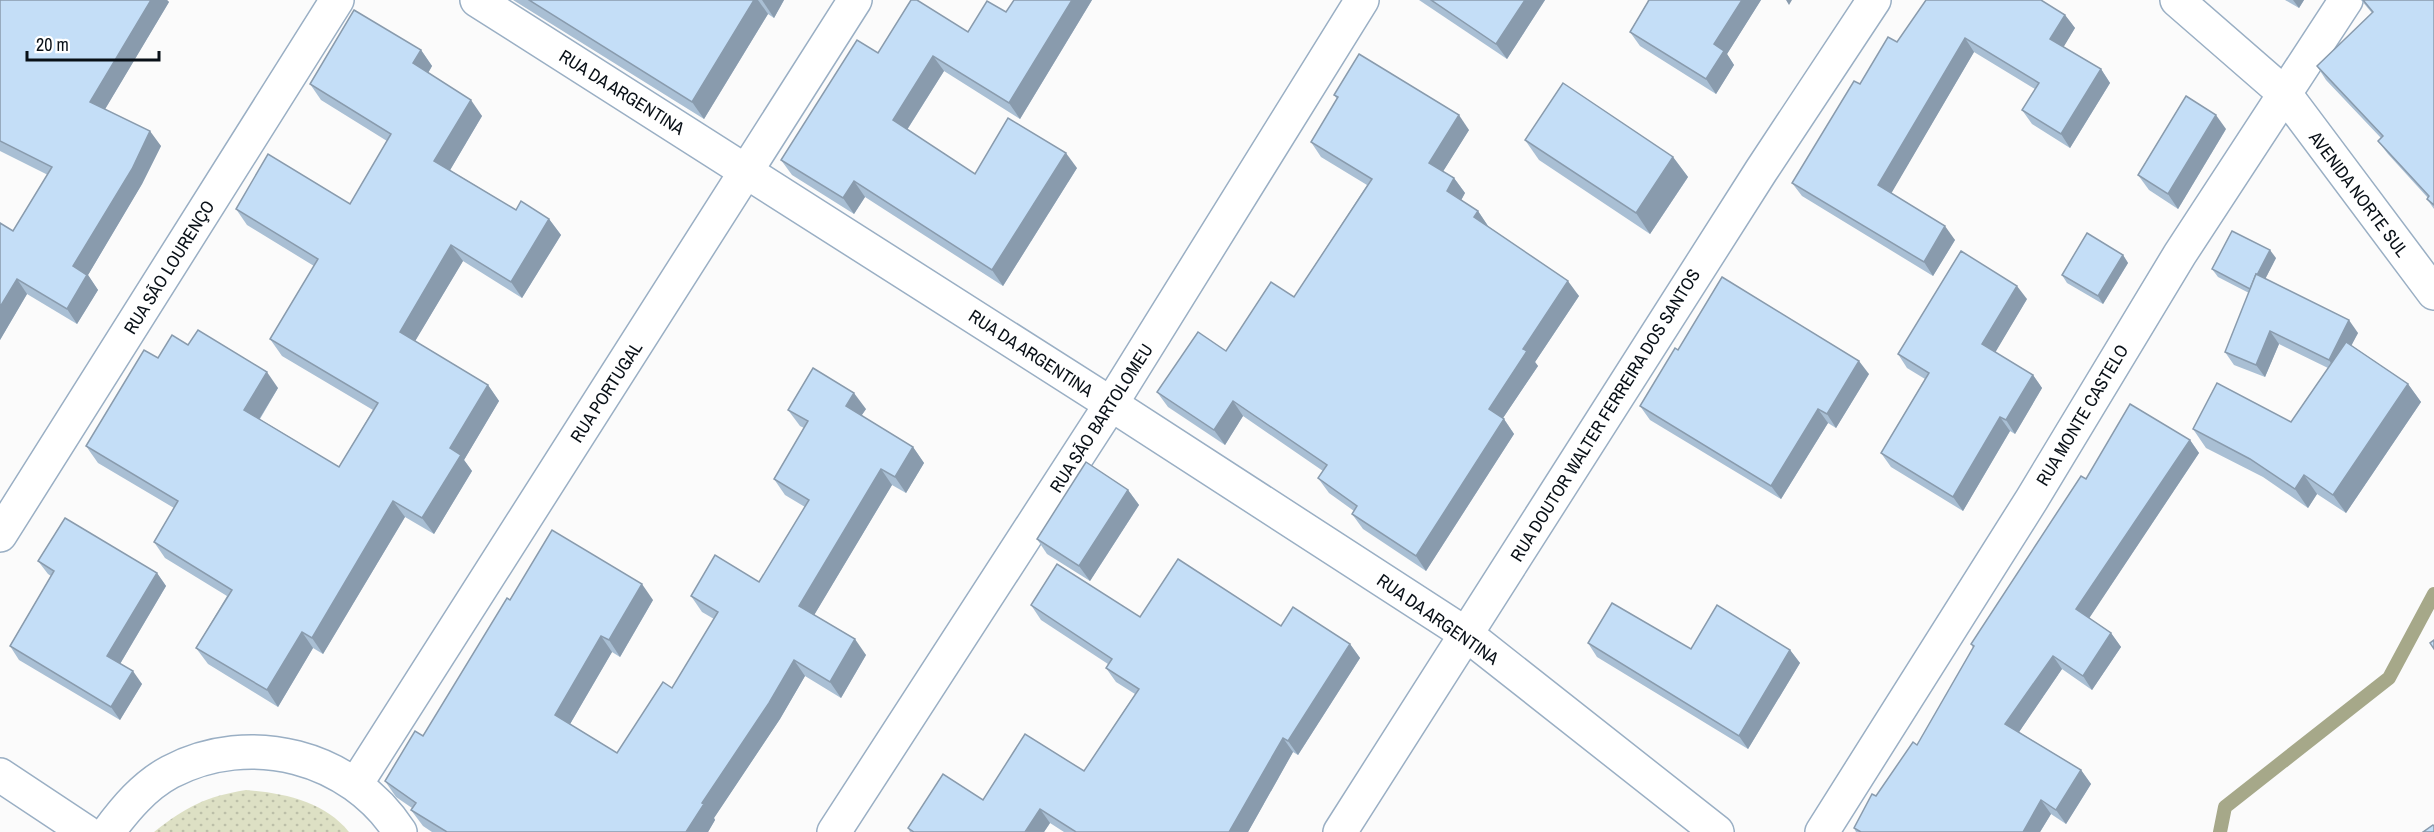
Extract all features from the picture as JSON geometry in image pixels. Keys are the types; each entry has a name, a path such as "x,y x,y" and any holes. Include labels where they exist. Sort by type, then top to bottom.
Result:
{"street":[{"name":"RUA SÃO LOURENÇO","path":"0,535 337,0"},
{"name":"RUA DA ARGENTINA","path":"477,0 1111,404 1466,634 1717,832"},
{"name":"RUA PORTUGAL","path":"356,784 855,0"},
{"name":"RUA SÃO BARTOLOMEU","path":"834,832 1111,404 1362,0"},
{"name":"RUA DOUTOR WALTER FERREIRA DOS SANTOS","path":"1340,832 1761,171 1874,0"},
{"name":"AVENIDA NORTE SUL","path":"2177,0 2285,94 2434,293"},
{"name":"RUA MONTE CASTELO","path":"1822,832 2025,509 2180,254 2346,0"},
{"path":"108,832 130,802 169,772 215,755 264,751 312,761 356,784 388,814 400,832"},
{"path":"0,775 86,832"}],"green space":[{"path":"246,790 275,793 302,800 328,813 349,832 154,832 197,804"}],"building":[{"path":"0,0 151,0 90,102 150,131 132,169 73,266 87,275 67,309 17,279 0,307 0,223 13,231 52,167 0,141"},
{"path":"529,0 754,0 692,102"},
{"path":"911,0 917,0 968,32 987,1 1006,12 1014,0 1072,0 1009,103 933,56 893,120 975,174 1008,118 1066,153 992,270 854,181 843,198 781,160 857,40 878,53"},
{"path":"1431,0 1525,0 1496,44"},
{"path":"1649,0 1742,0 1714,44 1724,51 1706,79 1630,32"},
{"path":"1926,0 2041,0 2065,15 2050,39 2101,69 2061,134 2022,110 2039,83 1965,38 1878,185 1945,226 1924,262 1792,183 1854,81 1860,84 1888,37 1897,42"},
{"path":"2363,0 2434,0 2434,205 2427,199 2429,196 2378,141 2383,136 2317,66 2373,12"},
{"path":"354,10 421,50 413,63 471,100 434,161 516,210 521,201 549,219 511,282 451,245 400,332 488,385 450,448 461,455 422,518 393,501 312,638 302,632 267,690 196,648 232,590 154,542 178,501 86,446 144,350 158,358 172,335 188,345 198,330 267,372 244,410 339,467 378,403 270,339 318,259 236,209 268,154 350,204 391,134 310,84"},
{"path":"1359,54 1459,115 1429,163 1454,178 1447,191 1478,211 1474,217 1568,281 1523,349 1527,351 1489,409 1504,419 1416,556 1352,514 1357,506 1318,478 1327,465 1233,401 1214,430 1157,392 1198,332 1226,351 1271,282 1294,297 1372,179 1311,142 1338,97 1334,95"},
{"path":"1563,83 1673,157 1636,213 1525,140"},
{"path":"2186,96 2216,115 2168,194 2138,175"},
{"path":"2232,231 2270,250 2250,289 2212,269"},
{"path":"2087,233 2123,255 2098,296 2062,275"},
{"path":"1961,251 2017,286 1982,344 2033,375 2006,420 2000,417 1953,497 1881,453 1929,373 1898,354"},
{"path":"2256,274 2349,320 2329,360 2270,331 2256,365 2225,352"},
{"path":"1722,277 1859,361 1827,414 1818,409 1771,486 1640,406 1675,348 1678,350"},
{"path":"2346,342 2408,384 2333,495 2304,475 2295,489 2250,459 2193,429 2217,383 2291,422"},
{"path":"813,368 854,393 846,406 913,447 895,477 881,469 799,606 855,639 830,682 794,660 769,703 702,803 704,804 686,832 447,832 411,810 416,803 385,781 415,731 423,736 507,598 510,600 552,530 642,584 609,640 601,636 555,715 617,753 663,682 672,688 718,612 691,596 715,555 759,582 809,500 774,479 808,421 788,410"},
{"path":"2130,404 2190,440 2076,609 2111,633 2083,676 2053,656 2005,724 2081,770 2056,810 2041,800 2023,832 1861,832 1854,828 1872,794 1876,796 1913,742 1917,745 1974,646 1971,644 2081,476 2086,479"},
{"path":"1086,462 1128,490 1079,566 1037,539"},
{"path":"65,518 157,573 107,656 133,671 111,707 10,646 54,571 38,561"},
{"path":"1178,559 1281,626 1293,607 1350,644 1288,741 1283,738 1229,832 1076,832 1040,809 1025,832 914,832 908,828 943,774 983,800 1025,734 1084,771 1139,689 1106,668 1112,659 1031,605 1057,564 1140,617"},
{"path":"1612,603 1691,649 1717,605 1790,650 1739,736 1588,643"},
{"path":"2433,825 2434,832 2423,832"}],"waterway":[{"path":"2220,832 2225,807 2389,678 2434,594"}]}
